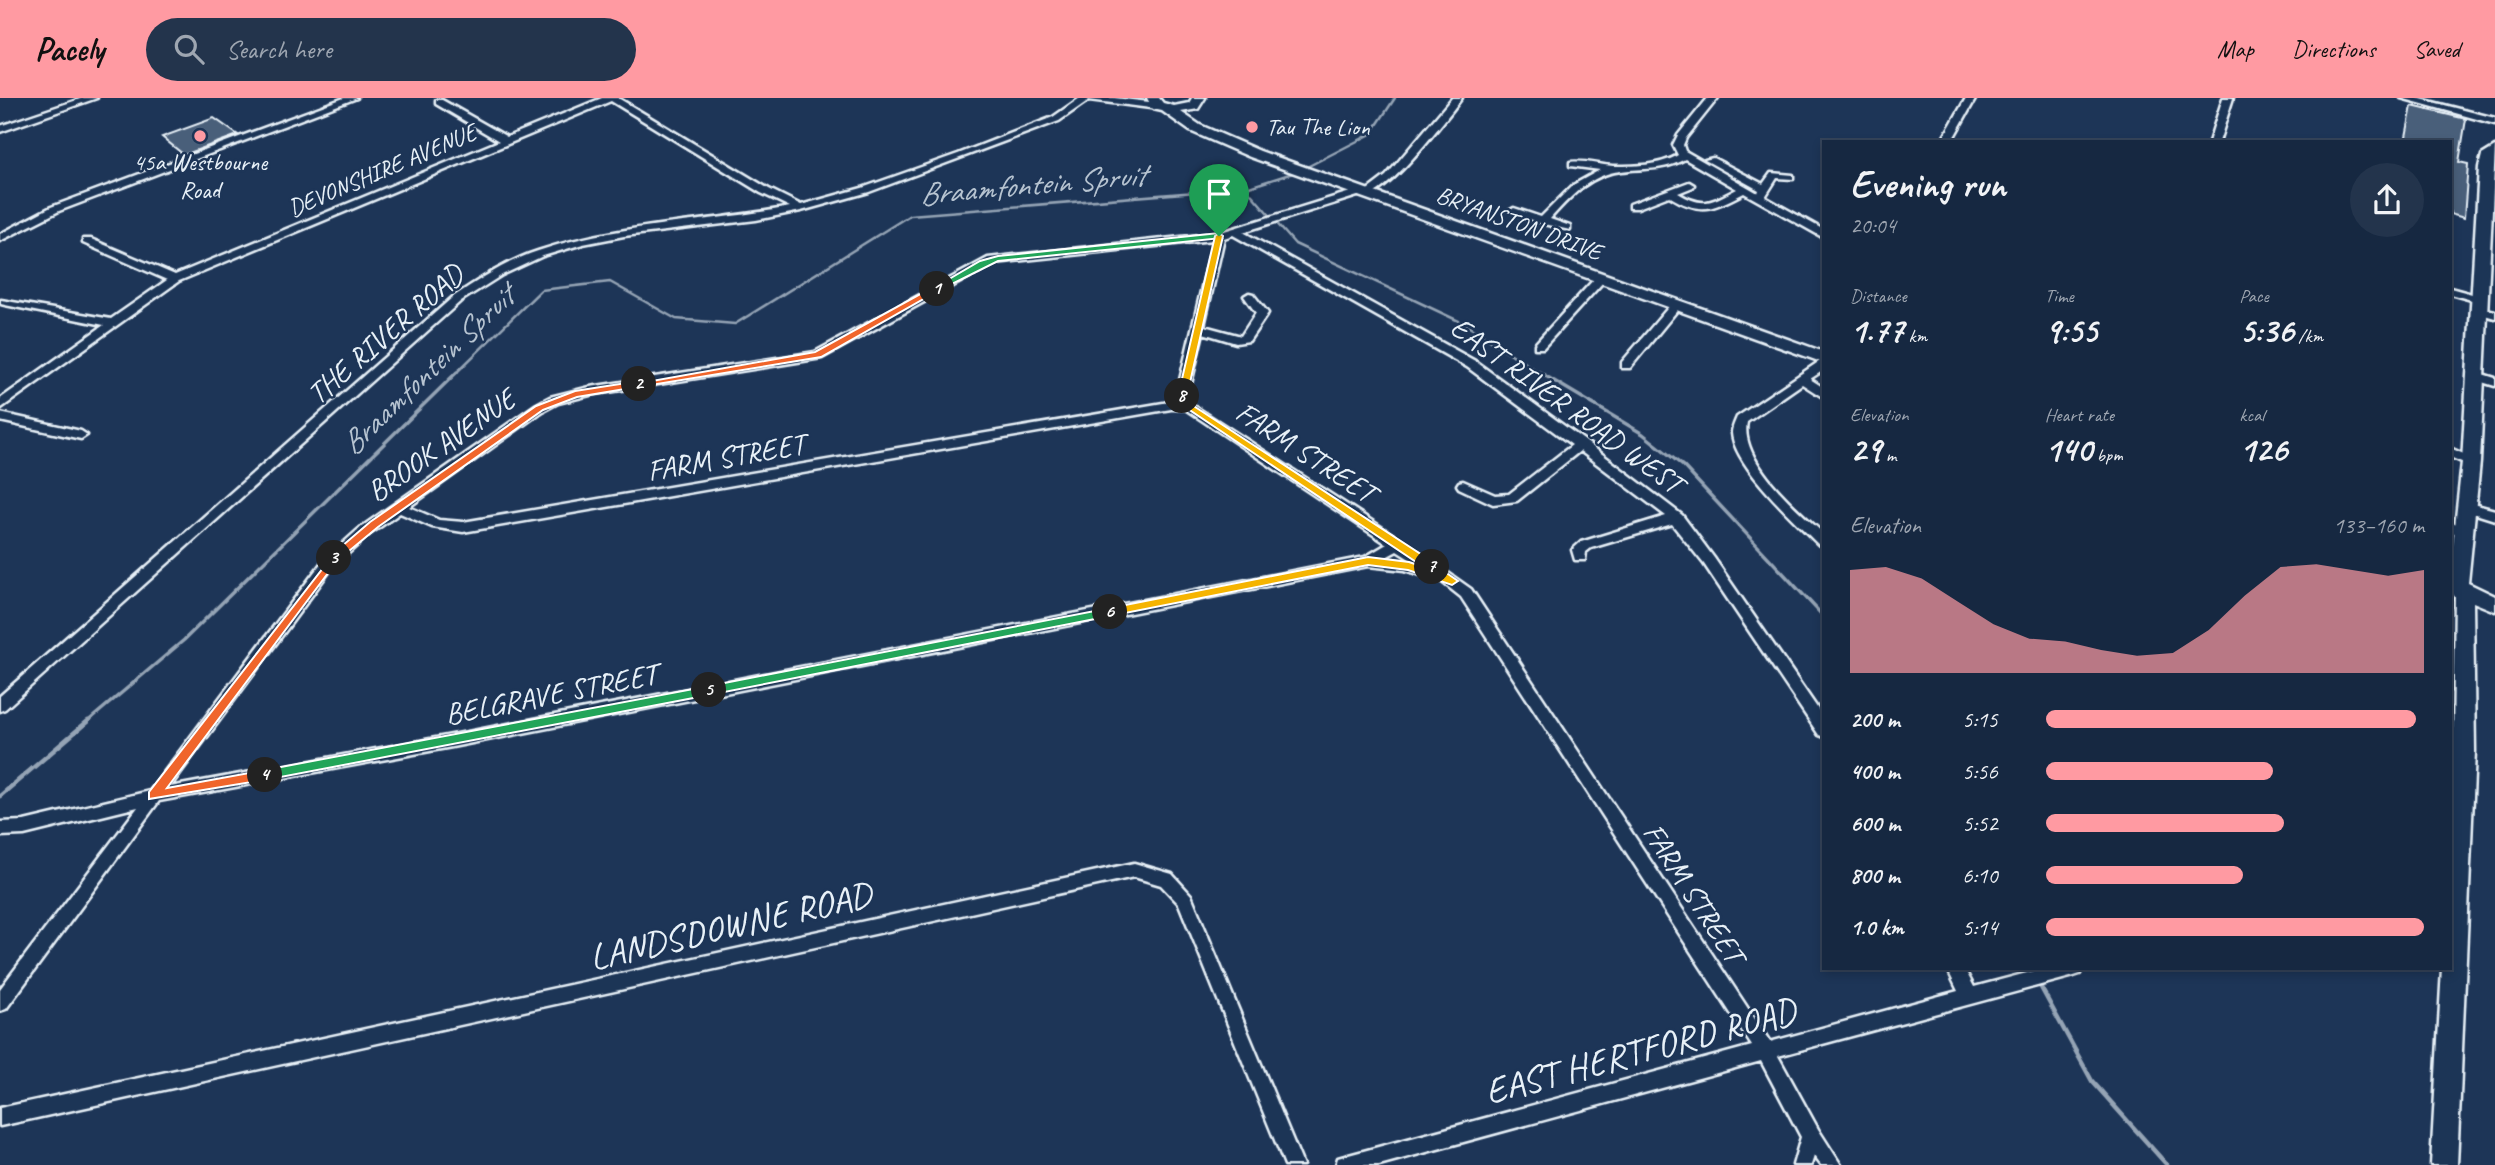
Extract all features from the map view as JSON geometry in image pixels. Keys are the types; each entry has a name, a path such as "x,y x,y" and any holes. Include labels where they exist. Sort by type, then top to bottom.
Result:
{"street":[{"path":"0,130 92,98"},
{"path":"0,239 55,209 352,98"},
{"path":"611,98 765,191 800,208"},
{"name":"DEVONSHIRE AVENUE","path":"0,405 175,279 611,98"},
{"path":"1088,98 1159,105 1181,110 1199,100"},
{"name":"THE RIVER ROAD","path":"0,705 395,353 477,285 516,264 603,235 800,208 853,193 1056,119 1088,98"},
{"name":"BROOK AVENUE","path":"0,1003 327,565 360,535 554,400 590,391 818,355 992,260 1219,236 1364,193 1390,178 1457,98"},
{"path":"1713,98 1681,137 1679,149 1683,156 1743,190 1762,194"},
{"path":"1947,140 1971,98"},
{"path":"2215,140 2228,98"},
{"path":"2407,98 2495,121"},
{"path":"1199,100 1192,118 1199,130"},
{"path":"439,102 506,141"},
{"name":"BRYANSTON DRIVE","path":"1159,105 1199,130 1268,159 1822,357"},
{"path":"2444,1165 2458,926 2453,893 2465,751 2460,586 2471,462 2486,160 2495,151"},
{"path":"1573,164 1647,169 1683,156"},
{"path":"1710,160 1822,234"},
{"path":"1543,221 1581,182 1619,169"},
{"path":"1762,194 1774,175 1789,177"},
{"path":"1634,206 1689,185"},
{"path":"1670,192 1692,207 1700,208 1743,190"},
{"path":"732,219 753,211 761,204 765,191"},
{"path":"1514,211 1566,229"},
{"name":"EAST RIVER ROAD WEST","path":"1236,232 1465,360 1677,518 1822,728"},
{"path":"1181,404 1219,236"},
{"path":"87,241 175,279"},
{"path":"1539,346 1601,278"},
{"path":"2452,292 2495,315"},
{"path":"1198,328 1236,340 1245,339 1262,313 1249,296"},
{"path":"5,302 113,323"},
{"path":"1626,365 1676,305"},
{"path":"1822,365 1741,420 1738,437 1752,464 1822,540"},
{"path":"2476,376 2495,382"},
{"path":"1802,379 1822,393"},
{"name":"FARM STREET","path":"400,508 437,524 463,527 1181,404 1188,405 1452,581 1478,610 1765,1050 1811,1136 1832,1165"},
{"path":"0,416 81,435"},
{"path":"1462,485 1493,500 1512,498 1581,444"},
{"path":"2452,453 2471,462"},
{"path":"2466,515 2495,515"},
{"path":"1580,557 1579,550 1586,545 1677,518"},
{"name":"BELGRAVE STREET","path":"0,829 24,828 154,796 452,741 1368,561 1398,544"},
{"path":"1368,561 1409,566 1452,581"},
{"path":"2460,586 2495,597"},
{"path":"2460,586 2495,604"},
{"path":"2452,628 2462,650"},
{"name":"LANDSDOWNE ROAD","path":"0,1117 1134,870 1166,879 1185,900 1294,1165"},
{"path":"1956,970 1969,995"},
{"name":"EAST HERTFORD ROAD","path":"1345,1165 2066,970"},
{"path":"1802,1165 1811,1136"}],"building":[{"path":"2412,106 2466,119 2459,162 2468,164 2464,218 2452,215 2452,140 2405,140"},
{"name":"45a Westbourne Road","path":"214,118 238,135 184,155 162,137"}],"waterway":[{"name":"Braamfontein Spruit","path":"1303,169 1371,134 1395,98"},
{"name":"Braamfontein Spruit","path":"1246,188 1296,172"},
{"name":"Braamfontein Spruit","path":"455,374 541,290 610,282 676,319 735,324 910,215 1246,188"},
{"path":"1246,188 1295,244 1463,323 1542,374"},
{"name":"Braamfontein Spruit","path":"86,723 184,640 457,372"},
{"path":"1539,372 1643,434 1683,466 1822,615"},
{"name":"Braamfontein Spruit","path":"0,796 88,721"},
{"path":"2031,970 2034,976"},
{"path":"2038,982 2092,1081 2167,1165"}],"place":[{"name":"Tau The Lion","path":"1252,127"},
{"name":"45a Westbourne Road","path":"200,136"}],"route":[{"path":"1219,236 1181,404 1188,405 1452,581 1409,566 1368,561 452,741 154,796 327,565 345,546 554,400 590,391 818,355 992,260 1219,236"}]}
